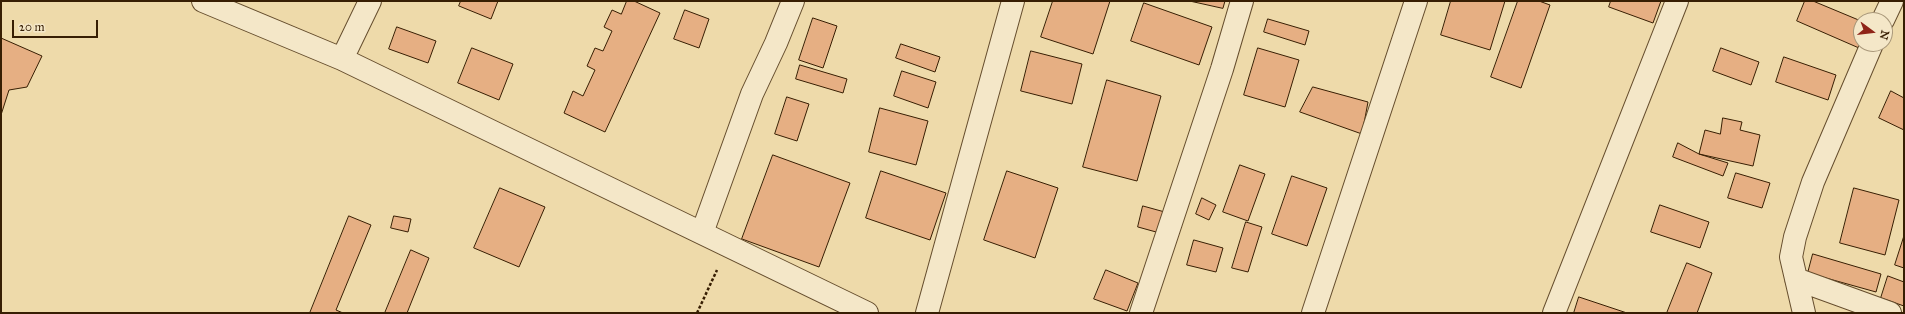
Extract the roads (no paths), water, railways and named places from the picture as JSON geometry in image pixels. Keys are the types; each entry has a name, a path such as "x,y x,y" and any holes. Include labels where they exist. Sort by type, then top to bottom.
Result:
{"street":[{"path":"203,1 342,59 867,313"},
{"path":"342,59 370,1"},
{"path":"702,233 752,94 776,43 793,1"},
{"path":"927,313 1013,1"},
{"path":"1141,313 1222,70 1242,1"},
{"path":"1313,313 1416,1"},
{"path":"1554,313 1677,1"},
{"path":"1887,12 1892,1"},
{"path":"1804,313 1791,257 1795,237 1813,182 1869,52"},
{"path":"1796,279 1890,313"}]}
